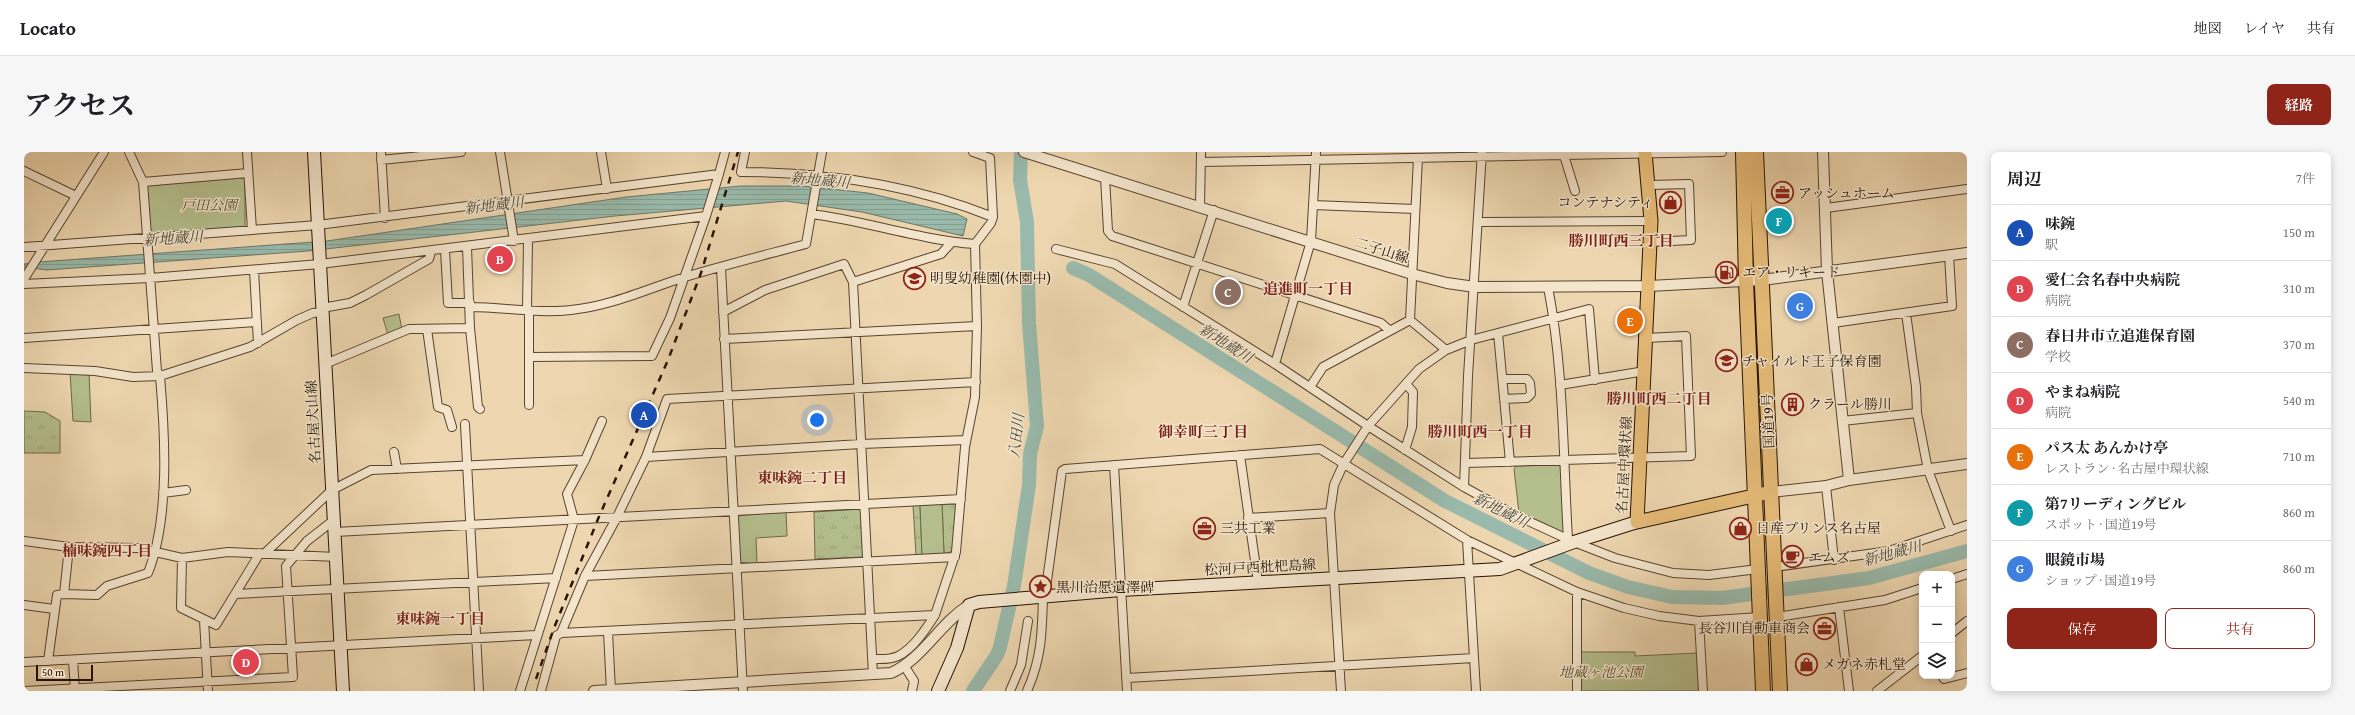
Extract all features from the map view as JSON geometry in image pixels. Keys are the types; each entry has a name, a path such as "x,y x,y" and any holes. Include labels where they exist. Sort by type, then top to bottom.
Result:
{"highway":[{"path":"1738,152 1743,180"},
{"name":"国道19号","path":"1743,152 1746,281 1763,691"},
{"name":"国道19号","path":"1756,152 1780,691"},
{"path":"1757,179 1760,152"}],"main road":[{"name":"名古屋犬山線","path":"314,152 343,691"},
{"name":"名古屋中環状線","path":"1645,153 1649,185 1651,242 1637,522 1771,492"},
{"name":"松河戸西枇杷島線","path":"974,603 1121,590 1500,569 1519,563 1569,542 1637,522"},
{"path":"938,691 957,648 974,603"}],"street":[{"path":"24,279 104,152"},
{"path":"48,661 57,595 97,595 107,586 148,573 156,551 163,493 164,418 160,376 157,371 143,182 129,152"},
{"path":"247,152 252,230"},
{"path":"385,218 381,156 461,152"},
{"path":"500,152 514,239"},
{"path":"601,152 607,189"},
{"path":"529,357 652,356 670,318 685,278 706,216 725,152"},
{"path":"746,152 741,172 816,176 871,183 962,205 992,217"},
{"path":"444,250 448,303 528,311 571,310 619,301 685,278 806,244 809,220 812,212 816,176 822,152"},
{"path":"873,659 897,656 908,649 935,615 954,556 966,440 976,382 977,326 975,244 991,223 992,217 990,158 973,152"},
{"name":"二子山線","path":"1024,152 1214,210 1447,284 1548,287 1648,286 1746,281 1967,253"},
{"path":"1200,206 1201,152"},
{"path":"1200,162 1316,156 1418,158 1482,154 1722,152"},
{"path":"1823,152 1827,271 1849,480"},
{"path":"1563,153 1575,190"},
{"path":"1464,487 1482,154"},
{"path":"1275,364 1311,241 1316,156"},
{"path":"1410,320 1418,158"},
{"path":"24,171 76,196"},
{"path":"143,182 248,173"},
{"path":"24,247 43,249 252,230 318,228 385,218 508,204 719,174"},
{"path":"1105,177 1108,231 1112,236 1381,323 1389,330"},
{"path":"1649,185 1689,184 1691,240 1651,242"},
{"path":"1826,208 1967,189"},
{"path":"1313,205 1415,208"},
{"path":"1183,307 1214,210"},
{"path":"812,212 952,242 975,244"},
{"path":"24,284 254,270 431,252 514,239 528,240 706,216"},
{"path":"1479,222 1651,221"},
{"path":"528,240 529,405"},
{"path":"853,282 941,254 952,242"},
{"path":"467,247 470,328 478,407 480,409"},
{"path":"1056,249 1115,264 1275,364 1368,426 1464,487 1569,542 1615,558 1673,573 1709,575 1758,571"},
{"path":"24,368 95,370 133,377 160,376 235,353 258,343 297,320 313,313 350,303 429,259 431,252"},
{"path":"1833,323 1952,306 1949,255"},
{"path":"723,312 765,290 844,264 853,282 873,675"},
{"path":"721,268 726,395 743,686"},
{"path":"254,270 258,343"},
{"path":"1548,287 1554,318 1560,385 1563,461 1569,542"},
{"path":"1341,691 1330,513 1334,485 1343,465 1368,426 1419,369 1446,350 1471,340 1589,309 1595,380"},
{"path":"1906,313 1916,387 1917,413 1928,470 1951,530"},
{"path":"1310,387 1323,367 1410,320"},
{"path":"1410,320 1446,350"},
{"path":"24,338 257,322"},
{"path":"724,339 855,331 977,326"},
{"path":"325,364 408,329 470,328"},
{"path":"428,329 438,407 447,410 452,427"},
{"path":"1498,333 1510,462"},
{"path":"1466,463 1691,456 1686,336 1646,338"},
{"path":"1560,385 1645,371"},
{"path":"1502,380 1527,379 1530,383 1531,394 1527,398 1504,399"},
{"path":"561,634 585,576 617,517 646,457 667,399 976,382"},
{"path":"1405,450 1412,427 1413,392 1406,384"},
{"path":"1842,421 1917,413"},
{"path":"520,691 536,635 574,520 567,494 585,460 602,421"},
{"path":"465,424 479,691"},
{"path":"646,457 861,444 966,440"},
{"path":"1027,691 1036,670 1040,652 1040,596 1046,588 1062,471 1114,465 1320,449 1343,465 1467,540 1519,563 1577,592 1624,608 1659,616 1699,621 1760,614"},
{"path":"394,452 397,469"},
{"path":"1240,455 1258,582"},
{"path":"182,558 181,608 216,625 262,553 332,490 371,470 585,460"},
{"path":"1771,492 1826,486 1849,480 1967,464"},
{"path":"1114,465 1127,691"},
{"path":"1826,486 1834,560"},
{"path":"163,493 186,490"},
{"path":"24,691 75,690 292,677 286,566 306,541 335,526 470,526 961,499"},
{"path":"1248,518 1330,513"},
{"path":"1775,570 1889,551 1967,525"},
{"path":"1467,540 1476,691"},
{"path":"24,541 69,547 122,546 156,551 182,558 228,552 336,556"},
{"path":"64,594 69,547"},
{"path":"585,576 954,556"},
{"path":"1955,578 1967,574"},
{"path":"235,594 556,578"},
{"path":"1777,614 1885,600 1919,589"},
{"path":"1577,592 1577,691"},
{"path":"594,691 743,686 891,673 905,667 919,655 956,614 974,603"},
{"path":"24,605 54,609"},
{"path":"1839,607 1849,691"},
{"path":"541,691 556,636 561,634 871,617 935,615"},
{"path":"204,620 208,691"},
{"path":"1010,691 1022,665 1028,621"},
{"path":"1699,621 1703,691"},
{"path":"1955,631 1967,621"},
{"path":"608,632 611,691"},
{"path":"24,662 536,635"},
{"path":"1127,678 1474,658"},
{"path":"1877,691 1919,658"},
{"path":"73,660 75,690"},
{"path":"905,667 914,681 912,691"},
{"path":"1955,676 1967,673"}],"green space":[{"name":"戸田公園","path":"242,177 245,179 245,227 150,235 147,187 149,185"},
{"path":"399,314 402,330 388,335 383,318"},
{"path":"70,372 89,373 91,422 73,421"},
{"path":"24,411 45,412 60,421 60,453 24,453"},
{"path":"1558,465 1561,467 1563,533 1519,513 1514,469 1516,466"},
{"path":"942,504 954,504 957,506 953,551 944,554"},
{"path":"942,504 944,554 922,555 920,505"},
{"path":"913,505 920,505 922,555 916,555"},
{"path":"862,509 864,557 815,559 814,512"},
{"path":"786,511 787,536 756,538 757,564 739,562 737,516"},
{"name":"地蔵ヶ池公園","path":"1581,652 1635,652 1635,656 1697,653 1700,691 1581,691"}],"shaded area":[{"path":"741,186 803,186 868,193 957,214 967,219 963,236 862,212 786,201 615,216 308,251 47,270 24,267 24,264 39,262 327,241 626,197"}],"waterway":[{"name":"八田川","path":"973,691 997,655 1000,647 1014,586 1029,485 1030,454 1037,426 1029,323 1027,222 1020,180 1021,152"},
{"name":"新地蔵川","path":"1073,268 1089,275 1445,501 1589,573 1628,587 1672,597 1722,598 1869,578 1967,551"}],"railway":[{"path":"536,679 554,628 598,519 668,360 701,273 738,152"}],"place":[{"name":"アッシュホーム","path":"1783,193"},
{"name":"コンテナシティ","path":"1670,202"},
{"name":"第7リーディングビル","path":"1779,221"},
{"name":"愛仁会名春中央病院","path":"500,259"},
{"name":"エア・リキード","path":"1726,272"},
{"name":"明叟幼稚園(休園中)","path":"915,278"},
{"name":"春日井市立追進保育園","path":"1228,292"},
{"name":"眼鏡市場","path":"1800,306"},
{"name":"パス太 あんかけ亭","path":"1630,321"},
{"name":"チャイルド王子保育園","path":"1726,361"},
{"name":"クラール勝川","path":"1793,404"},
{"name":"味鋺","path":"644,415"},
{"name":"三共工業","path":"1204,528"},
{"name":"日産プリンス名古屋","path":"1740,528"},
{"name":"エムズ","path":"1792,557"},
{"name":"黒川治愿遺澤碑","path":"1040,587"},
{"name":"長谷川自動車商会","path":"1825,628"},
{"name":"やまね病院","path":"246,662"},
{"name":"メガネ赤札堂","path":"1806,664"}],"district":[{"name":"勝川町西三丁目","path":"1621,240"},
{"name":"追進町一丁目","path":"1308,288"},
{"name":"勝川町西二丁目","path":"1659,398"},
{"name":"御幸町三丁目","path":"1203,431"},
{"name":"勝川町西一丁目","path":"1480,431"},
{"name":"東味鋺二丁目","path":"802,477"},
{"name":"楠味鋺四丁目","path":"107,550"},
{"name":"東味鋺一丁目","path":"440,618"}]}
